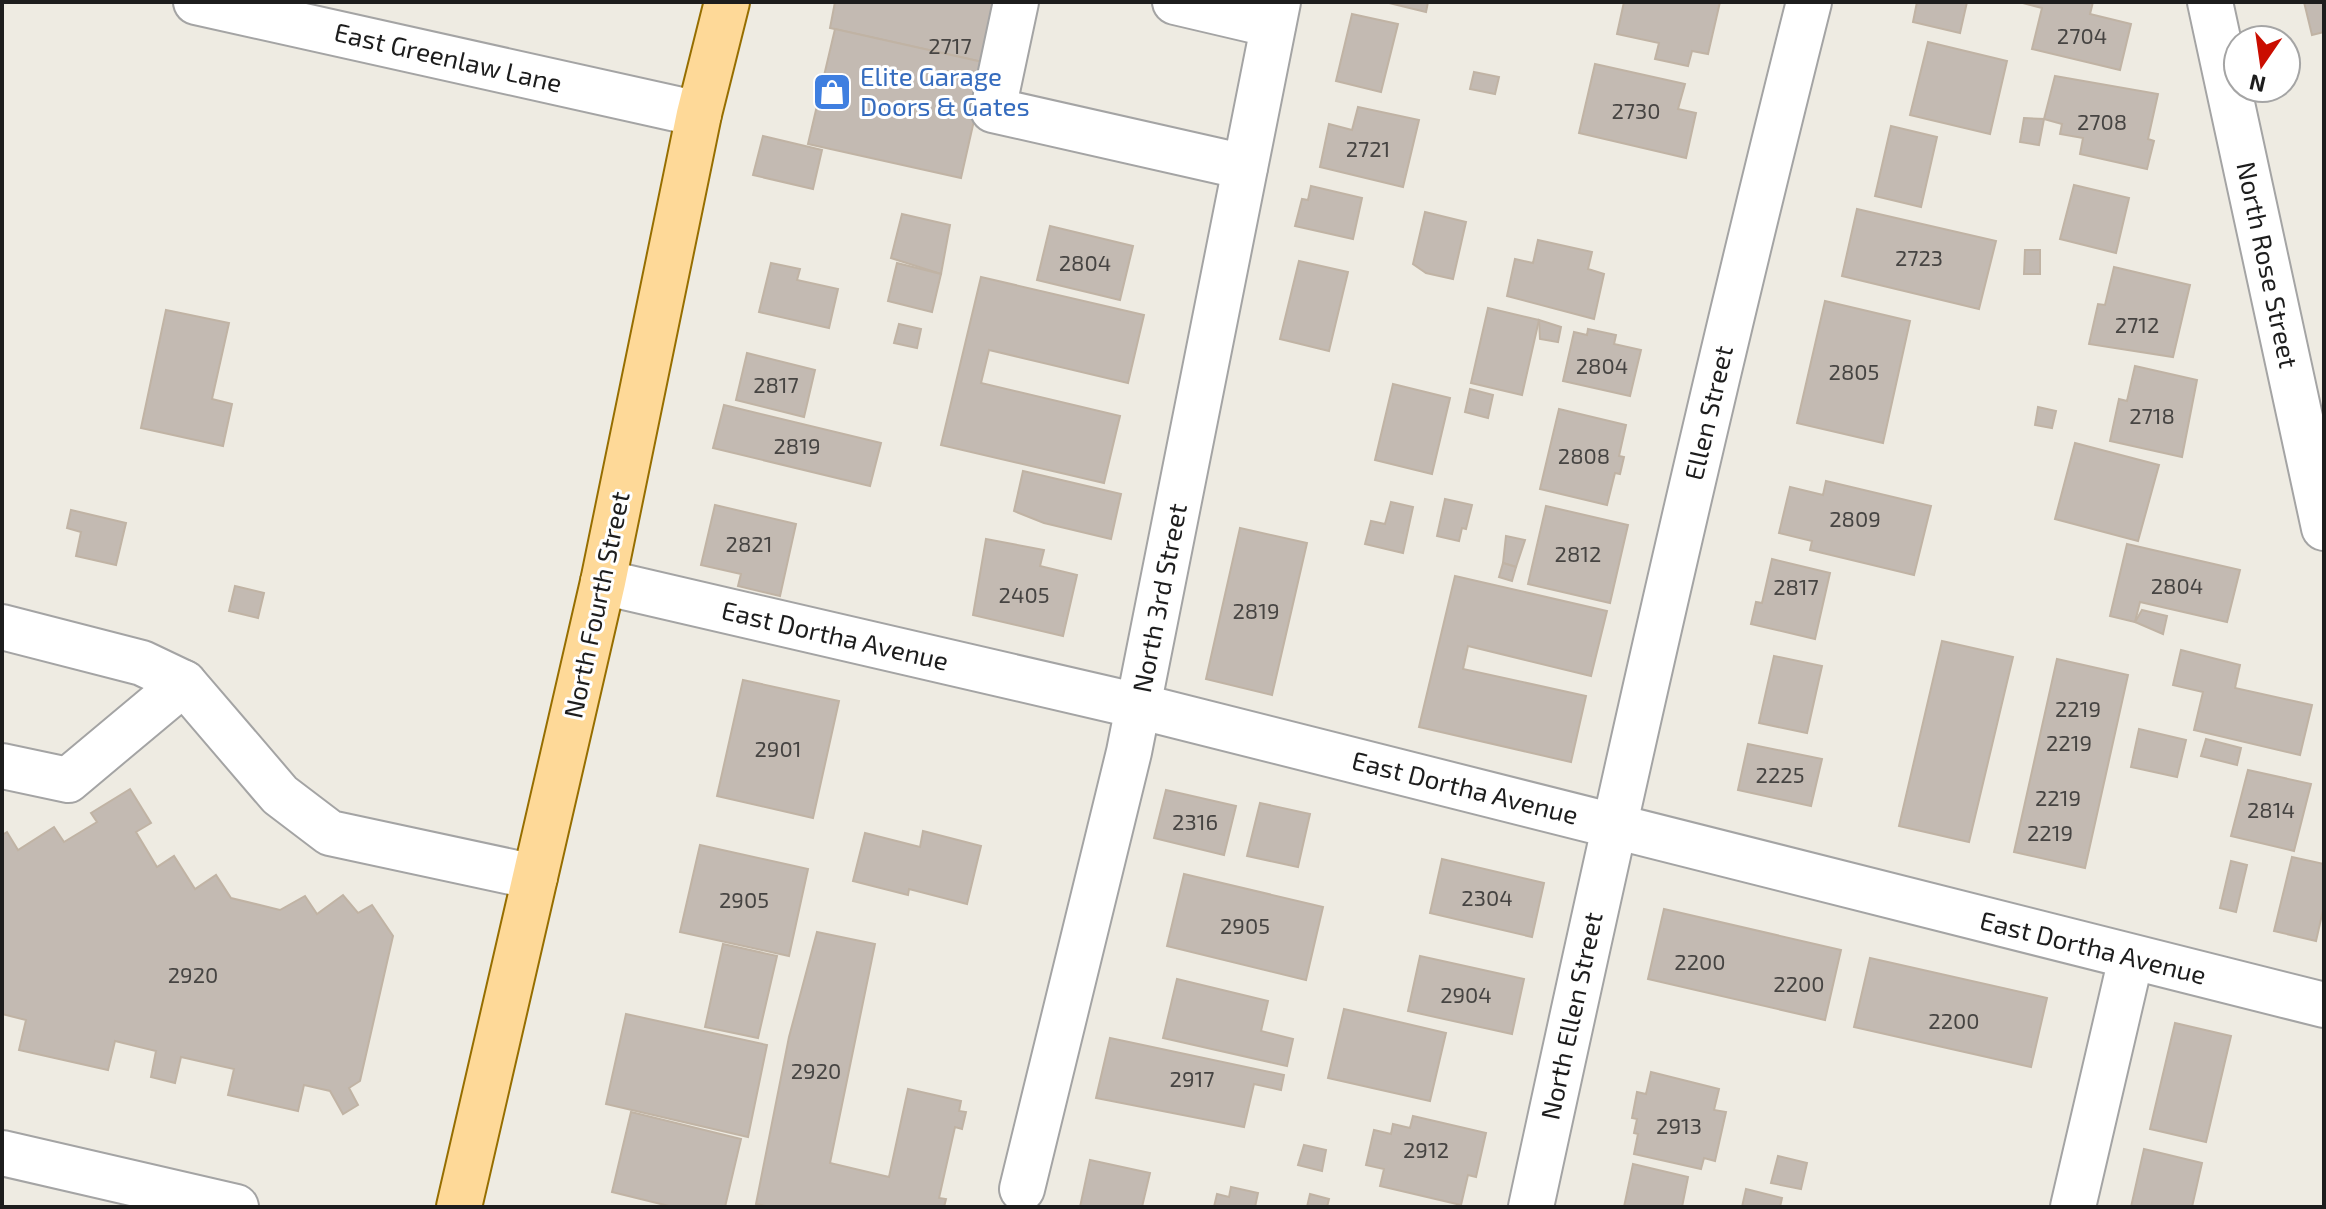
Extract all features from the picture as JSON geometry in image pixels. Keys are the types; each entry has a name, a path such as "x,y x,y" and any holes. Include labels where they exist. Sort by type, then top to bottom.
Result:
{"main road":[{"name":"North Fourth Street","path":"459,1207 603,582 699,114 727,2"}],"street":[{"name":"East Greenlaw Lane","path":"196,2 699,114"},
{"path":"1016,2 993,110 1245,167"},
{"path":"1175,2 1275,13"},
{"name":"Ellen Street","path":"1613,825 1809,2"},
{"name":"North Rose Street","path":"2210,2 2324,528"},
{"name":"North 3rd Street","path":"1022,1189 1138,706 1275,13"},
{"name":"East Dortha Avenue","path":"603,582 1138,706 2324,1005"},
{"path":"2,627 142,663 184,683 280,795 330,833 535,877"},
{"path":"2,766 68,780 184,683"},
{"name":"North Ellen Street","path":"1531,1207 1613,825"},
{"path":"2073,1207 2131,958"},
{"path":"2,1153 236,1207"}],"building":[{"path":"835,2 1001,2 987,63 830,28"},
{"path":"1385,2 1428,2 1426,12"},
{"path":"1624,2 1720,2 1708,54 1692,51 1688,66 1655,59 1659,43 1617,34"},
{"path":"1917,2 1967,2 1960,33 1913,22"},
{"path":"2019,2 2093,2 2090,14 2131,24 2120,70 2032,49 2042,8"},
{"path":"2304,2 2324,2 2324,32 2312,35"},
{"path":"1352,14 1398,24 1381,92 1336,81"},
{"path":"835,29 987,63 961,178 808,144"},
{"path":"1928,42 2007,61 1990,134 1910,115"},
{"path":"1595,64 1685,84 1678,109 1696,113 1686,158 1579,133"},
{"path":"1474,72 1499,77 1495,94 1470,89"},
{"path":"2055,76 2158,94 2148,139 2154,141 2147,169 2080,154 2083,138 2060,134 2062,124 2044,119"},
{"path":"1358,107 1419,120 1403,187 1320,167 1329,124 1352,130"},
{"path":"2024,118 2044,119 2039,145 2020,142"},
{"path":"1891,126 1937,137 1921,207 1875,196"},
{"path":"763,136 822,150 813,189 753,175"},
{"path":"2074,185 2129,198 2116,253 2060,239"},
{"path":"1311,186 1362,198 1353,239 1295,226 1302,199 1308,200"},
{"path":"1857,209 1996,241 1979,309 1842,276"},
{"path":"1425,212 1466,222 1453,279 1426,273 1413,264"},
{"path":"902,214 950,225 941,274 891,258"},
{"path":"1050,226 1133,246 1120,300 1037,280"},
{"path":"1538,240 1592,252 1588,269 1604,274 1594,319 1507,296 1515,259 1533,263"},
{"path":"2025,250 2040,250 2040,274 2024,274"},
{"path":"1299,261 1348,272 1329,351 1280,339"},
{"path":"771,263 800,269 797,280 838,289 829,328 759,312"},
{"path":"897,263 941,274 932,312 888,301"},
{"path":"2114,267 2190,285 2173,357 2089,344 2098,304 2105,305"},
{"path":"981,277 1144,315 1128,383 989,350 981,383 1120,416 1104,483 941,445"},
{"path":"1825,301 1910,321 1883,443 1797,423"},
{"path":"1488,308 1539,320 1522,395 1471,383"},
{"path":"166,310 229,323 212,399 232,404 223,446 141,428"},
{"path":"1539,320 1561,327 1558,342 1540,339"},
{"path":"899,324 921,329 917,348 894,343"},
{"path":"1588,329 1616,335 1614,344 1641,350 1630,396 1563,381 1574,332 1587,335"},
{"path":"747,353 815,370 804,417 736,400"},
{"path":"2135,366 2197,380 2182,457 2110,441 2119,399 2127,401"},
{"path":"1393,384 1450,398 1432,474 1375,460"},
{"path":"1470,389 1493,395 1488,418 1465,412"},
{"path":"724,405 881,443 870,486 713,448"},
{"path":"2038,407 2056,411 2052,428 2035,425"},
{"path":"1559,409 1626,425 1619,456 1624,457 1620,474 1615,473 1607,505 1540,489"},
{"path":"2075,443 2159,465 2138,541 2055,519"},
{"path":"1023,471 1121,494 1111,539 1044,523 1014,511"},
{"path":"1826,481 1931,506 1914,575 1810,550 1812,541 1779,533 1790,487 1823,495"},
{"path":"1445,499 1472,505 1466,529 1462,528 1459,541 1437,536"},
{"path":"1391,502 1413,507 1403,553 1365,544 1371,521 1385,524"},
{"path":"715,505 796,524 780,596 738,586 741,574 701,565"},
{"path":"1546,506 1628,525 1610,603 1528,584"},
{"path":"71,510 126,523 116,565 76,556 81,532 67,528"},
{"path":"1240,528 1307,543 1272,695 1206,679"},
{"path":"1506,536 1525,540 1516,567 1503,563"},
{"path":"986,539 1044,550 1040,566 1077,575 1063,636 973,615"},
{"path":"2127,544 2240,570 2227,622 2140,602 2135,622 2110,616"},
{"path":"1772,559 1830,573 1815,639 1751,624 1756,602 1762,603"},
{"path":"1503,563 1516,567 1512,581 1499,577"},
{"path":"1455,576 1607,611 1591,676 1468,646 1463,669 1586,696 1571,762 1419,727"},
{"path":"235,586 264,593 258,618 229,611"},
{"path":"2142,610 2167,616 2163,634 2135,622"},
{"path":"1942,641 2013,657 1969,842 1899,826"},
{"path":"2181,650 2240,665 2235,688 2312,705 2300,755 2194,730 2203,692 2173,685"},
{"path":"1774,656 1822,666 1807,733 1759,723"},
{"path":"2057,659 2128,675 2085,868 2014,852"},
{"path":"743,680 839,701 813,818 717,796"},
{"path":"2139,729 2186,740 2177,777 2131,767"},
{"path":"2206,739 2241,748 2237,765 2201,756"},
{"path":"1748,744 1822,759 1811,806 1738,790"},
{"path":"2248,770 2311,784 2294,851 2231,836"},
{"path":"130,789 151,823 136,832 157,867 174,856 195,889 216,875 231,898 280,910 305,896 317,914 343,895 358,913 372,905 393,936 360,1081 349,1088 358,1105 343,1114 330,1091 304,1085 298,1111 228,1095 234,1069 181,1057 175,1083 151,1077 156,1051 115,1041 108,1070 19,1050 26,1020 2,1014 2,835 7,832 18,850 54,827 64,842 97,822 91,813"},
{"path":"1166,790 1236,806 1224,855 1154,838"},
{"path":"1260,803 1310,814 1298,867 1247,856"},
{"path":"923,831 981,846 967,904 909,889 908,895 853,881 865,833 920,847"},
{"path":"700,845 808,869 789,956 680,932"},
{"path":"2292,857 2324,864 2324,906 2316,941 2274,931"},
{"path":"1442,859 1544,883 1532,937 1430,913"},
{"path":"2231,861 2247,865 2236,912 2220,908"},
{"path":"1184,874 1323,907 1306,980 1167,946"},
{"path":"1664,909 1841,950 1825,1020 1648,979"},
{"path":"817,932 875,944 830,1163 889,1177 908,1089 961,1101 959,1111 966,1112 962,1129 955,1127 939,1198 946,1199 944,1207 771,1207 756,1204 789,1037"},
{"path":"723,944 777,956 758,1038 705,1027"},
{"path":"1420,956 1524,979 1512,1034 1408,1011"},
{"path":"1870,958 2047,998 2031,1067 1854,1027"},
{"path":"1177,979 1268,1001 1261,1031 1293,1039 1287,1066 1163,1038"},
{"path":"1344,1009 1446,1033 1430,1101 1328,1078"},
{"path":"626,1014 767,1045 748,1137 606,1104"},
{"path":"2175,1023 2231,1036 2206,1142 2150,1129"},
{"path":"1110,1038 1284,1075 1281,1090 1254,1084 1244,1127 1096,1098"},
{"path":"1651,1072 1719,1089 1714,1110 1726,1112 1715,1161 1704,1158 1701,1169 1634,1154 1638,1134 1634,1133 1637,1119 1632,1118 1637,1092 1646,1094"},
{"path":"631,1112 741,1139 725,1207 673,1207 612,1192"},
{"path":"1413,1116 1486,1133 1476,1177 1468,1175 1461,1205 1380,1186 1384,1169 1366,1165 1374,1130 1391,1134 1393,1124 1410,1128"},
{"path":"1304,1145 1326,1150 1322,1171 1298,1165"},
{"path":"2144,1149 2202,1163 2192,1207 2131,1207"},
{"path":"1778,1156 1807,1163 1801,1189 1771,1183"},
{"path":"1090,1160 1150,1173 1142,1207 1080,1207"},
{"path":"1633,1164 1688,1177 1682,1207 1624,1207"},
{"path":"1231,1187 1258,1193 1255,1207 1214,1207 1217,1194 1229,1197"},
{"path":"1746,1189 1782,1198 1780,1207 1742,1207"},
{"path":"1310,1194 1329,1199 1327,1207 1307,1207"}],"place":[{"name":"Elite Garage Doors & Gates","path":"832,92"}]}
